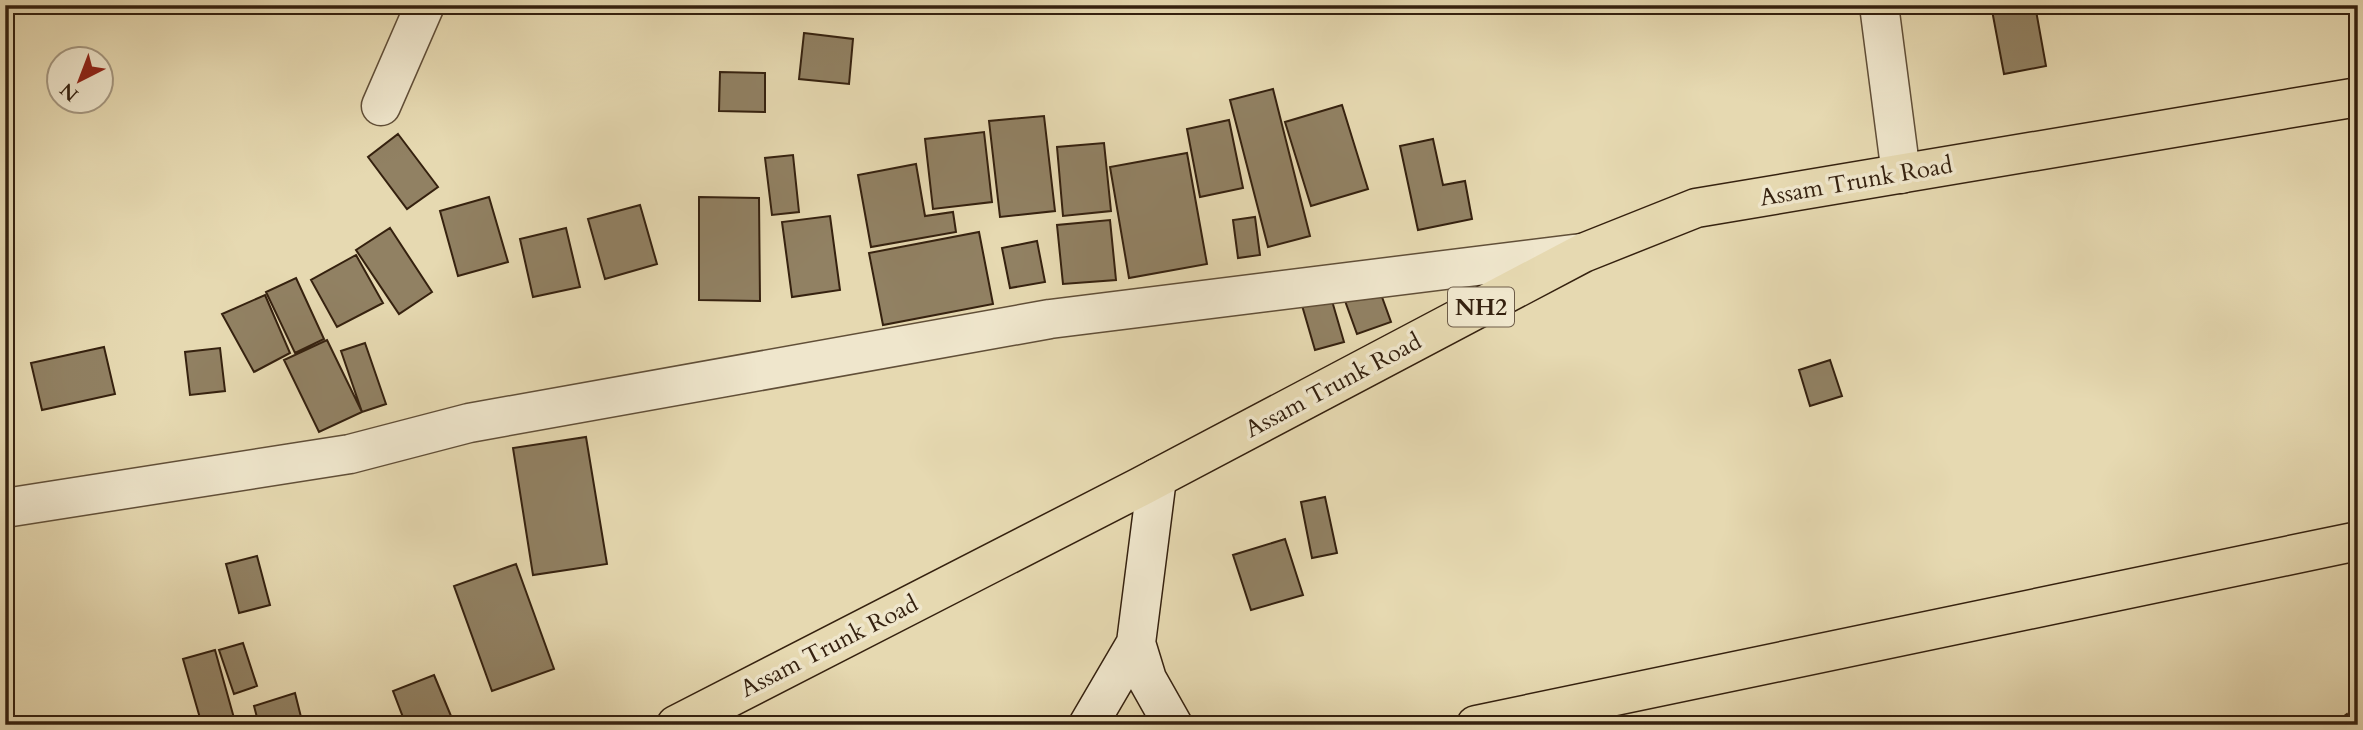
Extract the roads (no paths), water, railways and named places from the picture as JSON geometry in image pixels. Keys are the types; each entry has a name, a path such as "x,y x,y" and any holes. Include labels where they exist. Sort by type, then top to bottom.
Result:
{"highway":[{"name":"Assam Trunk Road","path":"676,725 1157,478 1583,253 1696,208 2358,97"},
{"path":"1476,725 2358,541"}],"street":[{"path":"381,106 425,5"},
{"path":"1880,5 1901,174"},
{"path":"5,508 350,454 469,423 1050,319 1583,253"},
{"path":"1088,725 1136,642 1157,478"},
{"path":"1136,642 1147,679 1173,725"}]}
